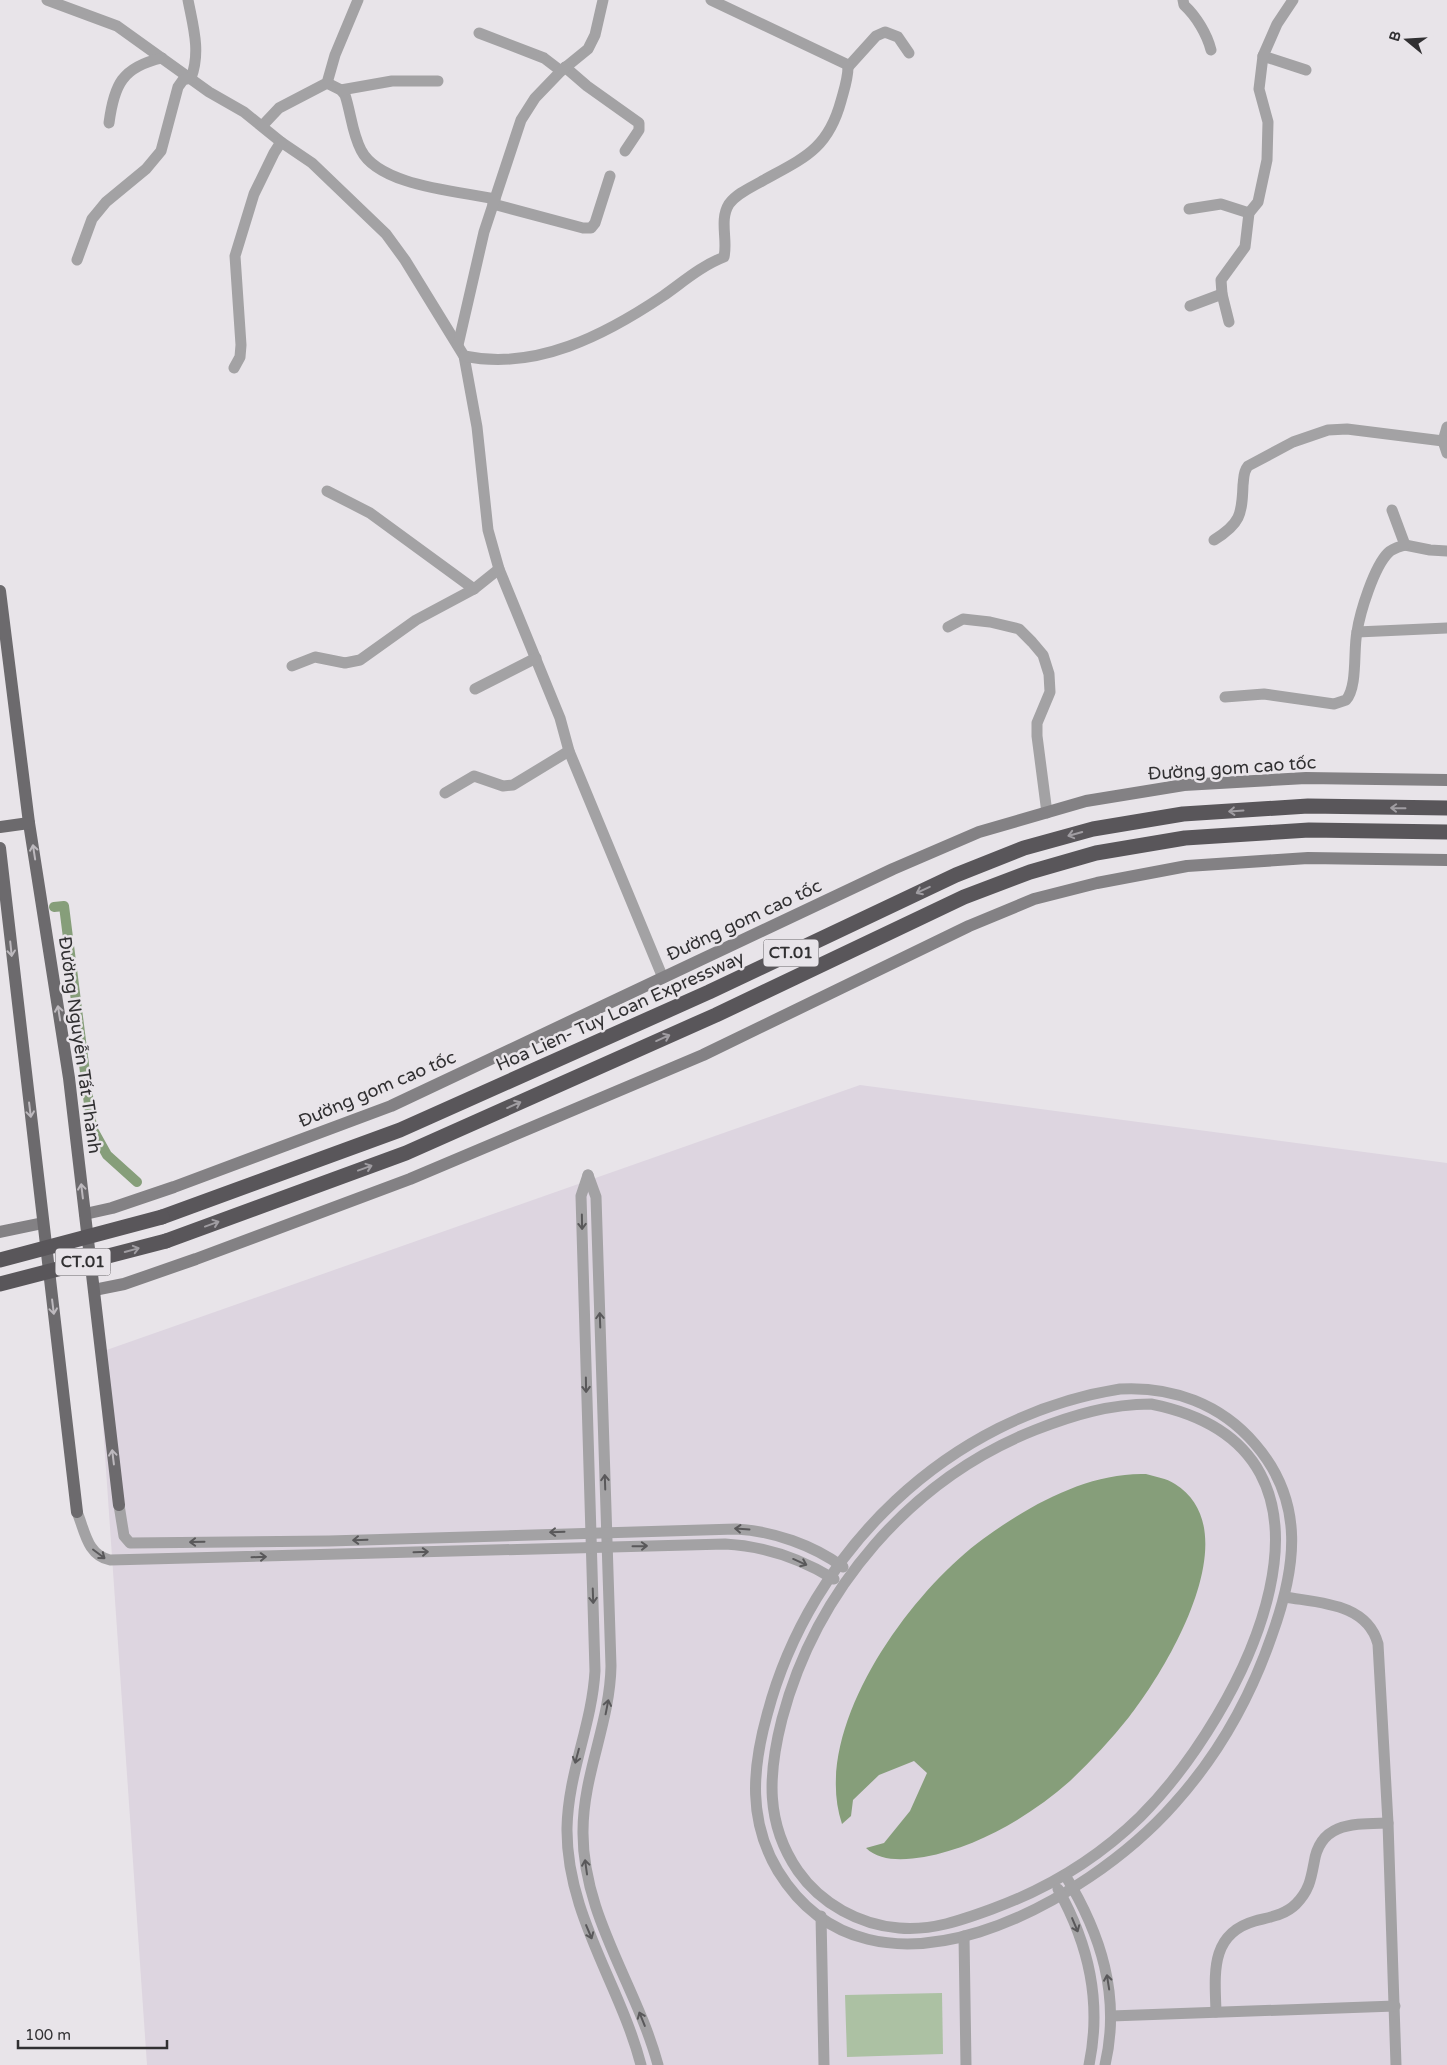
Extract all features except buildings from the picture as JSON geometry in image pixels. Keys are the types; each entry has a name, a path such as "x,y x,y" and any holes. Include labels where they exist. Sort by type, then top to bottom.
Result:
{"highway":[{"name":"Hoa Lien- Tuy Loan Expressway","path":"0,1260 162,1217 400,1130 709,992 956,875 1024,848 1092,829 1183,814 1308,806 1447,808"},
{"name":"CT.01","path":"0,1284 166,1241 406,1153 707,1019 964,897 1030,872 1096,852 1185,838 1308,830 1447,832"}],"main road":[{"name":"Đường Nguyễn Tất Thành","path":"0,591 29,823 69,1078 119,1505"},
{"name":"Đường gom cao tốc","path":"85,1214 112,1208 174,1187 391,1106 893,869 979,832 1086,801 1184,785 1306,778 1447,780"},
{"path":"0,826 29,823"},
{"path":"0,848 77,1512"},
{"path":"94,1290 124,1284 196,1259 410,1179 703,1055 969,926 1034,899 1097,883 1187,866 1308,858 1447,860"},
{"path":"0,1232 43,1223"}],"street":[{"path":"47,0 118,26 209,92 263,125 281,142 312,163 386,234 406,260 464,356 477,427 487,522 499,569 560,718 569,751 664,978"},
{"path":"188,0 197,43 191,78"},
{"path":"263,125 279,108 327,83 335,55 358,0"},
{"path":"458,345 480,248 524,112 563,69 583,55 592,43 603,0"},
{"path":"711,0 841,60 848,68"},
{"path":"1183,0 1184,5 1189,9 1208,40 1211,50"},
{"path":"1229,322 1222,294 1221,280 1245,247 1249,214 1258,202 1267,160 1268,122 1259,89 1263,56 1277,24 1293,0"},
{"path":"464,356 488,361 533,355 579,344 630,317 700,268 724,257 725,216 730,203 748,189 808,154 822,142 838,110 848,68 876,36 885,32 898,37 909,53"},
{"path":"479,33 544,58 563,69 639,123 639,130 625,151"},
{"path":"1263,56 1306,70"},
{"path":"109,123 117,86 124,75 135,66 162,58"},
{"path":"77,260 92,219 106,202 156,159 161,151 178,87 183,80 191,78"},
{"path":"341,90 392,81 438,81"},
{"path":"327,83 341,90 345,95 355,134 362,152 378,169 401,180 494,201 583,228 591,228 595,223 610,176"},
{"path":"234,368 240,357 241,345 235,256 254,194 281,142"},
{"path":"1190,209 1221,204 1249,214"},
{"path":"1190,306 1222,294"},
{"path":"1447,427 1443,441 1447,453"},
{"path":"1214,540 1231,529 1240,517 1244,474 1248,466 1306,436 1338,429 1443,441"},
{"path":"327,491 370,513 474,589"},
{"path":"1392,510 1401,540 1405,545"},
{"path":"1225,697 1273,694 1323,703 1341,703 1346,700 1351,690 1357,632 1369,593 1384,557 1396,547 1405,545 1447,551"},
{"path":"292,666 315,657 345,663 360,660 416,620 474,589 499,569"},
{"path":"948,627 962,619 990,622 1020,629 1043,655 1049,674 1050,692 1037,723 1037,736 1047,813"},
{"path":"1357,632 1447,628"},
{"path":"475,689 536,658"},
{"path":"446,793 474,776 497,785 513,785 569,751"},
{"path":"641,2065 630,2030 578,1905 568,1848 570,1789 589,1714 594,1682 581,1196 588,1174 596,1197 611,1683 607,1713 585,1800 583,1847 587,1876 598,1910 643,2020 658,2065"},
{"path":"1136,1388 1176,1394 1211,1407 1229,1418 1254,1442 1274,1470 1288,1507 1292,1548 1285,1597 1266,1653 1240,1709 1193,1781 1156,1824 1136,1842 1073,1888 1031,1911 964,1936 921,1945 888,1943 844,1930 821,1916 795,1894 770,1857 756,1817 754,1781 761,1739 774,1690 793,1641 829,1576 873,1523 910,1488 951,1456 1002,1428 1049,1408 1083,1397 1136,1388"},
{"path":"1151,1404 1182,1412 1206,1422 1222,1432 1243,1451 1257,1470 1271,1500 1277,1540 1274,1579 1250,1651 1224,1705 1177,1776 1138,1819 1115,1840 1054,1881 1036,1891 987,1912 944,1924 916,1929 890,1927 855,1917 826,1900 802,1877 783,1846 775,1824 771,1800 772,1768 783,1715 796,1674 816,1631 842,1585 851,1573 880,1538 920,1499 967,1464 1008,1441 1046,1425 1104,1408 1151,1404"},
{"path":"1002,1428 1008,1441"},
{"path":"1243,1451 1254,1442"},
{"path":"119,1505 124,1536 130,1543 329,1541 606,1531 747,1530 792,1541 838,1563 851,1573"},
{"path":"77,1512 92,1550 102,1558 110,1560 591,1547 745,1546 781,1554 829,1576 842,1585"},
{"path":"1285,1597 1349,1610 1362,1618 1376,1636 1379,1651 1388,1823 1396,2065"},
{"path":"1216,2012 1216,1962 1221,1947 1230,1935 1245,1925 1276,1916 1294,1906 1310,1883 1318,1848 1333,1831 1346,1825 1388,1823"},
{"path":"1065,1874 1092,1924 1109,1983 1111,2016 1105,2065"},
{"path":"1054,1881 1078,1930 1092,1980 1095,2012 1089,2065"},
{"path":"821,1916 824,2065"},
{"path":"964,1936 966,2065"},
{"path":"1111,2016 1395,2006"}],"shaded area":[{"path":"860,1085 1447,1163 1447,2065 147,2065 98,1353"},
{"path":"1146,1474 1175,1484 1196,1506 1205,1533 1203,1566 1194,1600 1180,1635 1145,1695 1115,1734 1070,1781 1037,1807 1002,1829 964,1846 924,1857 893,1859 872,1853 866,1848 884,1843 910,1811 927,1773 914,1761 879,1775 853,1800 851,1816 842,1824 836,1787 840,1747 853,1706 873,1666 897,1628 925,1593 954,1563 983,1539 1019,1515 1039,1503 1081,1485 1124,1475"},
{"path":"942,1993 943,2054 847,2057 845,1995"}],"waterway":[{"path":"54,907 64,906 92,1128 107,1155 137,1182"}]}
